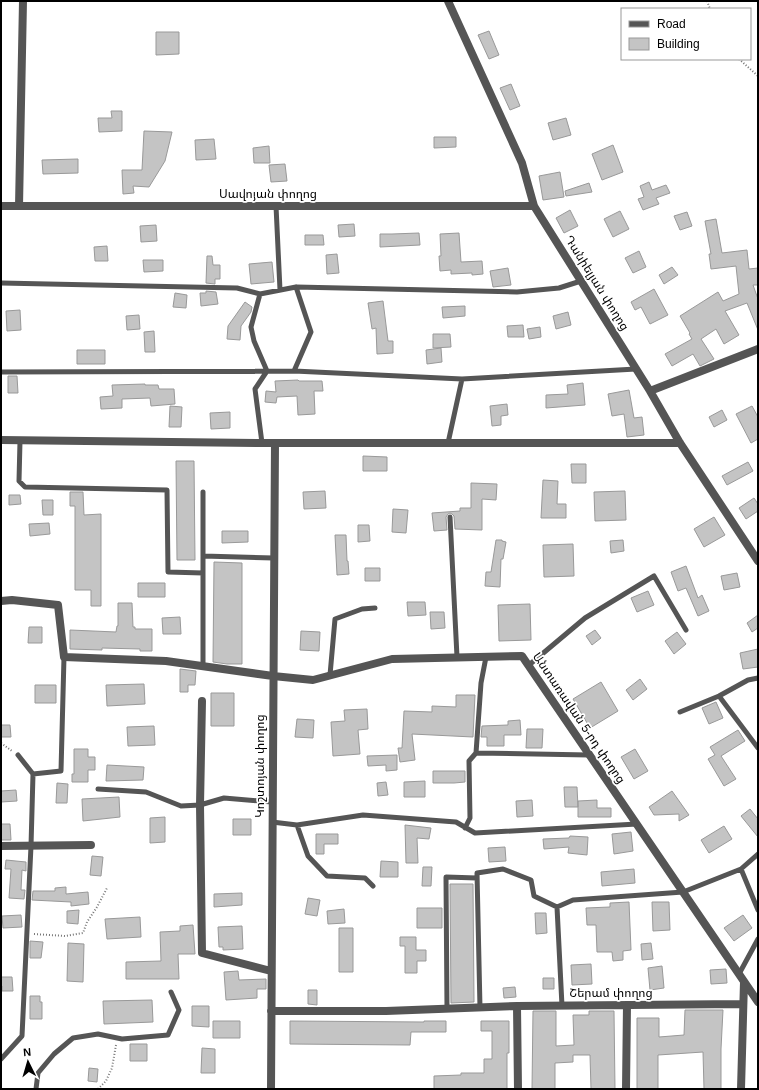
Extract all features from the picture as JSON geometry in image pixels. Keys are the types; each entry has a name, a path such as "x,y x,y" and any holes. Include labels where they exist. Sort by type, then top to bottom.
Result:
{"street":[{"path":"19,206 23,1"},
{"name":"Դանիելյան փողոց","path":"448,1 522,164 534,206 650,391 680,443 758,561"},
{"name":"Սավոյան փողոց","path":"1,206 534,206"},
{"path":"650,391 758,349"},
{"path":"1,440 262,443 680,443"},
{"name":"Կոշտոյան փողոց","path":"271,1089 275,443"},
{"path":"1,601 12,600 58,604 64,657"},
{"name":"Անտառավան 5-րդ փողոց","path":"64,657 166,660 273,676 313,680 392,659 522,656 758,1002"},
{"path":"202,701 200,806 202,953 272,971"},
{"path":"1,846 91,845"},
{"path":"741,1089 744,982"},
{"name":"Շերամ փողոց","path":"271,1011 386,1011 517,1006 744,1004"},
{"path":"626,1089 627,1005"},
{"path":"517,1006 518,1089"}],"lane":[{"path":"276,206 280,290"},
{"path":"1,283 237,288 260,294 296,287 517,292 559,288 581,281"},
{"path":"294,371 311,332 296,287"},
{"path":"260,294 251,327 254,341 267,371"},
{"path":"1,372 294,371 462,379 636,369"},
{"path":"262,443 255,389 267,371"},
{"path":"448,443 462,379"},
{"path":"20,441 19,481 25,488 168,490 168,572 203,573"},
{"path":"203,492 203,666"},
{"path":"450,516 457,657"},
{"path":"203,556 274,558"},
{"path":"529,665 586,618 654,576 686,630"},
{"path":"330,675 335,619 362,609 375,608"},
{"path":"465,828 470,818 469,761 476,753 481,682 486,656"},
{"path":"33,774 61,771 64,657"},
{"path":"680,712 719,696 748,680 758,678"},
{"path":"719,696 758,748"},
{"path":"476,753 589,754"},
{"path":"1,1059 22,1036 33,774 18,756"},
{"path":"98,789 146,792 181,806 200,806 224,798 272,802"},
{"path":"272,822 297,825 363,815 456,822 475,833 637,824"},
{"path":"297,825 308,856 327,876 365,878 373,886"},
{"path":"480,1008 477,873 503,869 531,880 534,896 558,907 573,900 683,892 741,868 758,854"},
{"path":"741,868 758,910"},
{"path":"447,1009 446,877 478,878"},
{"path":"558,907 562,1006"},
{"path":"739,974 758,939"},
{"path":"36,1089 38,1074 54,1054 74,1038 98,1034 122,1039 168,1035 179,1010 171,992"},
{"path":"1,1053 7,1053"}],"path":[{"path":"740,60 758,76"},
{"path":"1,743 18,756"},
{"path":"27,934 65,936 83,933 87,922 107,888"},
{"path":"98,1089 106,1082 112,1068 117,1038"}],"building":[{"path":"489,31 499,55 489,59 478,35"},
{"path":"156,32 179,32 179,54 156,55"},
{"path":"511,84 520,106 510,110 500,88"},
{"path":"111,111 122,111 122,131 99,132 98,118 112,118"},
{"path":"566,118 571,135 553,140 548,123"},
{"path":"144,131 172,132 165,161 149,187 133,186 134,193 123,194 122,170 142,170"},
{"path":"434,137 456,137 456,147 434,148"},
{"path":"214,139 216,159 196,160 195,140"},
{"path":"613,145 623,172 602,180 592,154"},
{"path":"269,146 270,163 254,163 253,148"},
{"path":"78,159 78,173 43,174 42,160"},
{"path":"285,164 287,181 271,182 269,165"},
{"path":"560,172 564,197 543,200 539,176"},
{"path":"649,182 652,190 666,185 670,193 656,198 659,204 643,210 638,199 644,197 640,186"},
{"path":"589,183 592,192 566,196 565,191"},
{"path":"570,210 578,226 564,233 556,218"},
{"path":"620,211 629,229 613,237 604,219"},
{"path":"687,212 692,226 680,230 674,216"},
{"path":"716,219 722,253 747,250 749,269 758,268 758,285 753,285 758,299 758,330 747,303 725,311 739,335 724,344 716,329 701,339 714,359 700,366 693,354 672,366 665,354 692,339 680,316 718,292 723,301 739,294 736,266 711,269 709,254 711,254 705,221"},
{"path":"354,224 355,236 339,237 338,225"},
{"path":"156,225 157,241 141,242 140,226"},
{"path":"419,233 420,245 380,247 380,234"},
{"path":"459,233 461,262 482,261 483,274 451,274 451,270 440,271 440,234"},
{"path":"305,235 323,235 324,245 305,245"},
{"path":"107,246 108,261 95,261 94,247"},
{"path":"639,251 646,267 633,273 625,258"},
{"path":"337,254 339,273 327,274 326,255"},
{"path":"207,256 212,256 213,265 220,265 220,279 215,279 215,284 206,283"},
{"path":"143,260 163,260 163,271 144,272"},
{"path":"272,262 274,282 251,284 249,264"},
{"path":"672,267 678,275 664,284 659,275"},
{"path":"508,268 511,285 493,287 490,271"},
{"path":"654,289 668,315 650,324 641,307 635,310 631,302"},
{"path":"206,291 216,292 218,304 201,306 200,293 206,293"},
{"path":"175,293 187,295 186,308 173,307"},
{"path":"383,301 388,341 393,341 393,353 377,354 376,328 372,329 368,303"},
{"path":"245,302 252,307 251,312 241,326 240,340 227,339 228,326"},
{"path":"465,306 465,316 443,318 442,307"},
{"path":"20,310 21,330 7,331 6,311"},
{"path":"568,312 571,325 556,329 553,316"},
{"path":"139,315 140,329 127,330 126,316"},
{"path":"523,325 524,337 508,337 507,326"},
{"path":"540,327 541,337 529,339 527,329"},
{"path":"154,331 155,352 145,352 144,332"},
{"path":"433,334 450,334 451,347 433,348"},
{"path":"441,348 442,362 427,364 426,350"},
{"path":"77,350 105,350 105,364 77,364"},
{"path":"8,376 17,376 18,393 8,393"},
{"path":"275,381 322,381 323,391 314,391 315,414 298,415 297,396 277,397 276,403 265,402 266,391 276,392"},
{"path":"583,383 585,405 546,408 546,395 568,394 567,385"},
{"path":"112,385 158,385 159,389 174,389 175,404 151,406 150,398 122,399 122,408 101,409 100,397 113,396"},
{"path":"629,390 634,418 642,417 644,435 627,437 624,414 612,416 608,394"},
{"path":"507,404 508,415 501,416 501,425 492,426 490,406"},
{"path":"170,406 182,407 181,427 169,427"},
{"path":"752,406 758,417 758,439 751,443 736,414"},
{"path":"722,410 727,420 714,427 709,417"},
{"path":"230,412 230,428 211,429 210,413"},
{"path":"363,456 387,457 387,471 363,471"},
{"path":"176,461 194,461 195,560 177,560"},
{"path":"748,462 753,471 727,485 722,476"},
{"path":"571,464 586,464 586,483 572,483"},
{"path":"543,480 558,481 557,504 566,504 566,518 541,518"},
{"path":"471,483 497,484 496,500 482,499 482,530 455,529 454,516 450,513 446,517 447,530 434,531 432,513 460,511 460,508 471,508"},
{"path":"325,491 326,508 304,509 303,492"},
{"path":"625,491 626,520 595,521 594,492"},
{"path":"70,492 83,492 84,515 101,514 101,606 91,606 91,590 75,590 75,506 70,506"},
{"path":"9,495 20,495 21,504 9,505"},
{"path":"754,498 758,504 758,511 746,519 739,508"},
{"path":"42,500 53,500 53,515 43,515"},
{"path":"393,509 408,510 406,533 392,532"},
{"path":"714,517 725,535 704,547 694,529"},
{"path":"49,523 50,534 30,536 29,524"},
{"path":"358,525 369,525 370,541 358,542"},
{"path":"222,531 248,531 248,542 222,543"},
{"path":"335,535 346,535 349,574 337,575"},
{"path":"496,540 506,542 503,559 501,559 500,587 485,586 486,572 491,572"},
{"path":"623,540 624,551 611,553 610,541"},
{"path":"573,544 574,576 544,577 543,545"},
{"path":"214,562 242,563 242,664 213,662"},
{"path":"686,566 698,598 702,595 709,611 698,616 686,588 678,591 671,572"},
{"path":"365,568 380,568 380,581 365,581"},
{"path":"737,573 740,587 724,590 721,576"},
{"path":"138,583 165,583 165,597 138,597"},
{"path":"648,591 654,605 637,612 631,598"},
{"path":"407,602 425,602 426,615 408,616"},
{"path":"118,603 132,603 133,627 135,627 135,629 152,629 152,651 140,651 140,649 102,648 102,650 70,649 70,630 116,632 118,626"},
{"path":"530,604 531,640 499,641 498,605"},
{"path":"430,612 444,612 445,628 431,629"},
{"path":"758,615 758,628 752,632 747,623"},
{"path":"180,617 181,634 163,634 162,618"},
{"path":"29,627 42,627 42,643 28,643"},
{"path":"595,630 601,638 592,645 586,636"},
{"path":"301,631 320,632 319,651 300,650"},
{"path":"677,632 686,644 674,654 665,641"},
{"path":"758,649 758,667 743,669 740,653"},
{"path":"180,669 196,671 195,685 188,685 188,692 180,692"},
{"path":"640,679 647,689 633,700 626,690"},
{"path":"601,682 618,711 590,728 573,699"},
{"path":"144,684 145,704 107,706 106,685"},
{"path":"35,685 56,685 56,703 35,703"},
{"path":"211,693 234,693 234,726 211,726"},
{"path":"456,695 475,695 473,737 412,734 415,760 400,762 398,748 402,748 404,711 432,712 432,706 456,707"},
{"path":"716,702 723,718 709,724 702,708"},
{"path":"367,709 368,729 358,730 360,754 333,756 331,722 345,721 344,710"},
{"path":"297,719 314,720 313,738 295,737"},
{"path":"520,720 521,735 504,735 504,746 487,746 487,737 481,737 482,726 508,725 508,721"},
{"path":"1,725 10,725 11,737 1,737"},
{"path":"154,726 155,745 128,746 127,727"},
{"path":"527,729 543,729 542,748 526,748"},
{"path":"738,730 745,741 721,756 736,779 724,786 708,759 715,755 710,747"},
{"path":"74,749 88,749 88,757 95,757 95,770 88,770 88,782 72,782 72,774 74,774"},
{"path":"635,749 648,771 634,779 621,757"},
{"path":"397,755 397,770 386,771 386,765 368,766 367,756"},
{"path":"107,765 144,767 143,780 106,781"},
{"path":"433,771 465,771 465,782 433,783"},
{"path":"425,781 425,797 404,797 404,782"},
{"path":"386,782 388,795 378,796 377,783"},
{"path":"57,783 68,784 67,803 56,803"},
{"path":"564,787 577,787 578,807 565,807"},
{"path":"16,790 17,801 1,802 1,791"},
{"path":"672,791 689,815 679,821 679,814 654,815 649,807"},
{"path":"119,797 120,817 83,821 82,799"},
{"path":"532,800 533,816 517,817 516,801"},
{"path":"597,800 597,808 611,808 611,817 578,817 578,801"},
{"path":"750,809 758,819 758,837 741,816"},
{"path":"165,817 165,842 150,843 150,818"},
{"path":"233,819 251,819 251,835 233,835"},
{"path":"1,824 10,824 11,840 1,840"},
{"path":"405,825 431,828 429,839 417,838 418,863 406,863"},
{"path":"724,826 732,839 709,853 701,840"},
{"path":"631,832 633,851 614,854 612,834"},
{"path":"316,834 338,834 338,844 324,844 324,854 316,854"},
{"path":"570,836 588,837 587,855 568,853 569,847 544,849 543,839 569,838"},
{"path":"505,847 506,861 489,862 488,848"},
{"path":"92,856 103,857 101,876 90,875"},
{"path":"6,860 26,862 26,871 22,870 21,890 25,890 24,899 9,898 11,869 5,869"},
{"path":"381,861 398,862 398,877 380,877"},
{"path":"423,867 432,867 431,886 422,886"},
{"path":"634,869 635,883 602,886 601,872"},
{"path":"450,884 473,884 474,1002 451,1003"},
{"path":"66,887 66,894 88,892 89,904 71,906 71,902 32,900 33,891 55,891 55,888"},
{"path":"242,893 242,905 214,907 214,894"},
{"path":"308,898 320,900 317,916 305,914"},
{"path":"629,902 631,950 623,951 623,960 613,961 612,952 597,952 596,925 587,925 586,908 610,907 610,903"},
{"path":"652,902 669,902 670,930 653,931"},
{"path":"417,908 442,908 442,928 417,928"},
{"path":"344,909 345,923 328,924 327,911"},
{"path":"79,910 78,924 67,923 67,911"},
{"path":"535,913 546,913 547,933 536,934"},
{"path":"21,915 22,927 3,928 2,916"},
{"path":"743,915 752,928 734,941 724,928"},
{"path":"140,917 141,937 107,939 105,919"},
{"path":"193,925 195,954 178,954 179,979 126,979 126,962 161,961 160,932 180,931 180,926"},
{"path":"242,926 243,949 223,950 223,947 219,947 218,927"},
{"path":"339,928 353,928 353,972 339,972"},
{"path":"400,937 416,937 416,950 426,950 426,961 417,961 417,973 405,973 405,946 400,946"},
{"path":"30,941 43,942 41,958 30,958"},
{"path":"68,943 84,944 83,982 67,981"},
{"path":"651,943 653,959 642,960 641,944"},
{"path":"591,964 592,984 572,985 571,965"},
{"path":"662,966 664,988 650,990 648,968"},
{"path":"726,969 727,983 711,984 710,970"},
{"path":"238,971 239,980 266,979 266,989 257,989 257,998 226,1000 224,972"},
{"path":"1,977 12,977 13,991 2,991"},
{"path":"543,978 554,978 554,989 543,989"},
{"path":"515,987 516,997 504,998 503,988"},
{"path":"308,990 317,990 317,1005 308,1004"},
{"path":"30,996 40,996 40,1002 42,1002 42,1019 30,1019"},
{"path":"152,1000 153,1022 104,1024 103,1001"},
{"path":"192,1006 209,1006 209,1027 192,1026"},
{"path":"685,1010 723,1010 721,1089 704,1089 703,1052 658,1055 658,1089 637,1089 637,1018 659,1018 659,1037 684,1035"},
{"path":"533,1011 556,1011 556,1046 574,1045 573,1015 589,1015 589,1011 614,1011 615,1089 591,1089 590,1055 573,1055 573,1062 555,1063 555,1089 532,1089"},
{"path":"213,1021 240,1021 240,1038 213,1038"},
{"path":"290,1021 446,1021 446,1032 411,1032 410,1045 290,1044"},
{"path":"481,1021 509,1021 507,1089 434,1089 434,1076 461,1075 461,1073 484,1073 484,1059 492,1059 492,1031 481,1031"},
{"path":"130,1044 147,1044 147,1061 130,1061"},
{"path":"202,1048 215,1049 215,1073 201,1073"},
{"path":"89,1068 98,1069 97,1082 88,1081"}]}
